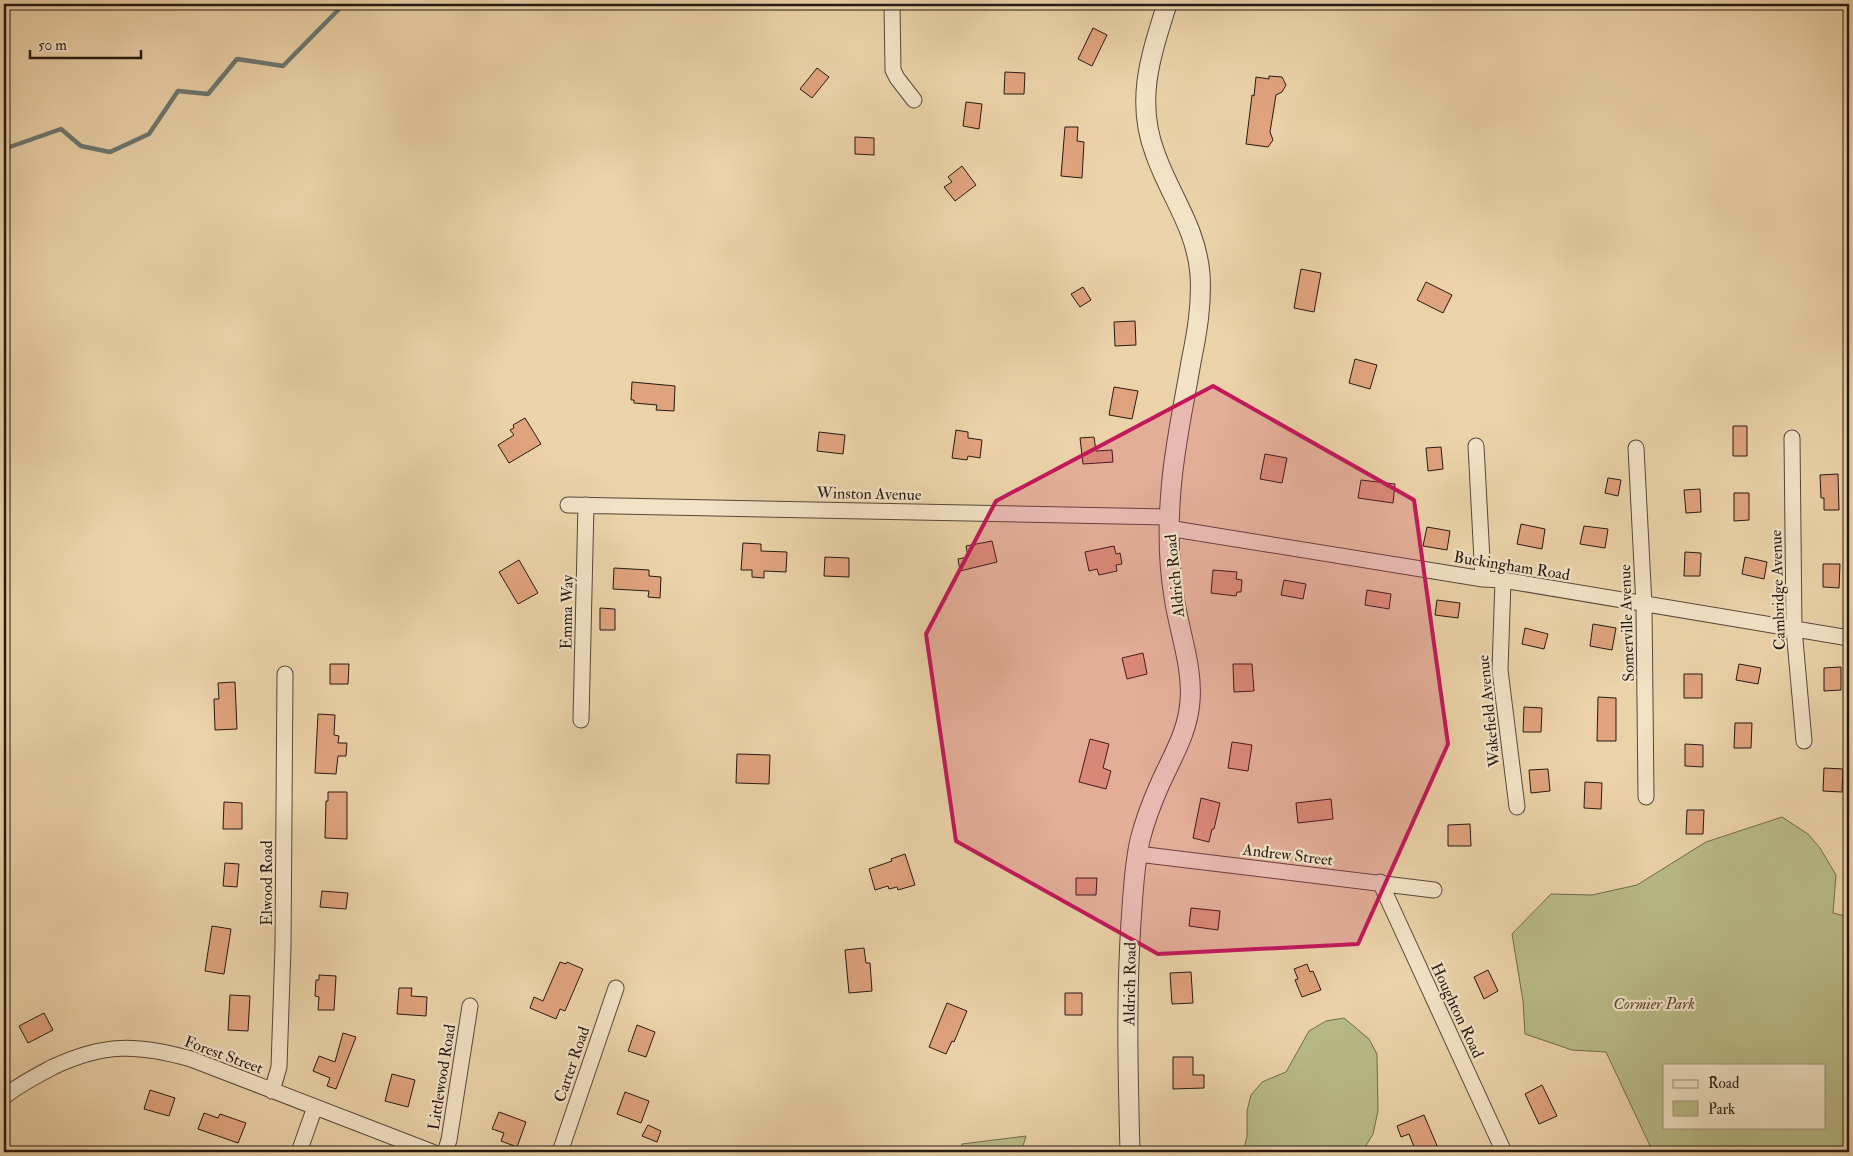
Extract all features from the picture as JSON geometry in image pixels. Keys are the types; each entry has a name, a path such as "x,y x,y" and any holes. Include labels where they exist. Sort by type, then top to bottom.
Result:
{"street":[{"path":"892,4 894,70 897,78 914,100"},
{"name":"Aldrich Road","path":"1130,1152 1128,994 1130,941 1138,854 1150,806 1185,730 1190,702 1190,678 1174,596 1168,522 1175,456 1199,321 1200,292 1196,245 1184,214 1155,154 1145,105 1148,68 1167,4"},
{"name":"Cambridge Avenue","path":"1792,438 1794,629 1804,741"},
{"path":"1476,446 1483,579"},
{"name":"Somerville Avenue","path":"1636,448 1644,605 1646,797"},
{"name":"Winston Avenue","path":"568,505 1168,522"},
{"name":"Emma Way","path":"581,720 586,505"},
{"name":"Buckingham Road","path":"1168,522 1483,579 1503,580 1849,638"},
{"name":"Wakefield Avenue","path":"1503,580 1500,670 1517,808"},
{"name":"Elwood Road","path":"272,1091 278,1067 283,946 285,674"},
{"name":"Andrew Street","path":"1138,854 1434,890"},
{"name":"Houghton Road","path":"1380,882 1504,1152"},
{"name":"Carter Road","path":"560,1152 616,988"},
{"name":"Littlewood Road","path":"445,1152 449,1140 470,1006"},
{"name":"Forest Street","path":"4,1098 34,1077 72,1059 101,1050 149,1049 173,1054 432,1152"},
{"path":"299,1152 315,1107"}],"highlighted area":[{"path":"1213,386 1414,500 1448,744 1358,944 1158,954 956,841 926,634 996,501"}],"green space":[{"name":"Cormier Park","path":"1782,817 1808,834 1820,848 1836,875 1833,913 1849,917 1849,1152 1653,1152 1606,1052 1572,1050 1525,1034 1523,1001 1512,934 1551,894 1592,895 1637,885 1706,842"},
{"path":"1344,1018 1369,1039 1377,1054 1378,1111 1373,1134 1362,1152 1243,1152 1247,1137 1247,1111 1251,1095 1262,1082 1286,1072 1309,1031 1326,1021"},
{"path":"1026,1136 1021,1152 961,1152 962,1144"}],"building":[{"path":"1093,28 1107,35 1092,66 1078,59"},
{"path":"817,68 829,77 812,98 800,89"},
{"path":"1005,72 1025,73 1024,94 1004,94"},
{"path":"1269,76 1282,77 1286,85 1282,92 1276,95 1270,132 1273,140 1268,147 1246,144 1256,77 1269,79"},
{"path":"966,102 982,104 979,129 963,126"},
{"path":"1065,127 1078,127 1077,141 1084,142 1082,178 1061,176"},
{"path":"855,137 874,138 874,155 855,154"},
{"path":"962,166 976,185 955,201 944,187 952,182 948,177"},
{"path":"1301,269 1321,273 1314,312 1294,308"},
{"path":"1426,282 1452,295 1443,313 1417,300"},
{"path":"1083,287 1091,300 1080,307 1071,294"},
{"path":"1135,321 1136,345 1115,346 1114,322"},
{"path":"1355,359 1377,365 1370,389 1349,383"},
{"path":"632,382 675,386 674,411 656,410 657,405 634,403 634,400 631,400"},
{"path":"1114,387 1138,391 1132,419 1109,415"},
{"path":"525,418 541,444 509,463 498,445 514,435 510,430 514,428 513,425"},
{"path":"1733,426 1747,426 1747,456 1733,456"},
{"path":"956,430 968,432 968,438 982,440 980,458 968,456 967,460 952,458"},
{"path":"819,432 845,435 843,454 817,451"},
{"path":"1094,437 1096,451 1112,450 1113,462 1083,464 1080,438"},
{"path":"1441,447 1443,469 1428,471 1426,448"},
{"path":"1265,454 1287,458 1282,483 1260,479"},
{"path":"1838,474 1839,510 1824,510 1824,498 1821,498 1820,475"},
{"path":"1608,478 1621,480 1618,496 1605,493"},
{"path":"1361,480 1395,484 1393,503 1358,498"},
{"path":"1700,489 1701,512 1686,513 1684,490"},
{"path":"1734,493 1749,493 1749,520 1734,521"},
{"path":"1521,524 1545,529 1542,549 1517,544"},
{"path":"1584,526 1608,529 1605,548 1580,544"},
{"path":"1427,527 1450,531 1447,550 1423,546"},
{"path":"992,541 997,562 960,571 958,559 968,557 966,546"},
{"path":"743,543 761,544 761,551 787,552 786,572 764,571 764,578 752,577 752,570 741,570"},
{"path":"1114,546 1116,554 1120,553 1122,564 1116,565 1117,571 1099,575 1097,569 1089,571 1085,552"},
{"path":"1685,552 1701,553 1700,576 1684,576"},
{"path":"825,557 849,558 849,577 824,576"},
{"path":"1745,557 1767,562 1764,579 1742,574"},
{"path":"519,560 538,593 518,604 499,572"},
{"path":"1823,564 1840,564 1839,588 1823,587"},
{"path":"614,568 649,570 649,576 661,577 660,598 648,597 649,591 613,589"},
{"path":"1213,570 1237,572 1236,579 1242,580 1241,592 1237,592 1236,596 1211,593"},
{"path":"1284,580 1306,584 1303,599 1281,595"},
{"path":"1367,590 1391,594 1389,609 1365,605"},
{"path":"1437,600 1460,603 1458,618 1435,615"},
{"path":"600,608 615,609 615,630 600,630"},
{"path":"1593,624 1616,628 1612,650 1590,646"},
{"path":"1525,628 1548,634 1544,649 1522,644"},
{"path":"1143,653 1147,674 1127,679 1122,658"},
{"path":"330,664 349,664 348,684 330,684"},
{"path":"1233,664 1252,664 1254,691 1234,692"},
{"path":"1739,664 1761,668 1758,684 1736,680"},
{"path":"1841,667 1841,690 1824,691 1824,668"},
{"path":"1684,674 1702,674 1702,698 1684,698"},
{"path":"235,682 237,729 215,730 214,699 219,699 218,683"},
{"path":"1598,697 1616,698 1616,741 1597,741"},
{"path":"1524,707 1542,708 1541,732 1523,732"},
{"path":"318,714 335,715 334,735 339,736 338,743 347,743 346,756 338,756 336,774 315,773"},
{"path":"1735,723 1752,723 1751,748 1734,748"},
{"path":"1090,739 1109,744 1103,768 1111,771 1106,789 1079,782"},
{"path":"1232,742 1252,745 1248,771 1228,768"},
{"path":"1685,744 1703,745 1703,767 1685,766"},
{"path":"737,754 770,755 769,784 736,783"},
{"path":"1824,768 1843,769 1842,792 1823,791"},
{"path":"1548,769 1550,791 1531,793 1529,770"},
{"path":"1585,782 1602,783 1601,809 1584,808"},
{"path":"328,792 347,792 347,839 325,838"},
{"path":"1201,798 1220,803 1209,842 1193,838"},
{"path":"1331,799 1333,819 1298,823 1296,803"},
{"path":"224,802 242,803 242,829 223,829"},
{"path":"1687,810 1704,810 1703,834 1686,834"},
{"path":"1470,824 1471,846 1448,846 1448,825"},
{"path":"905,854 915,885 898,890 897,887 889,889 888,886 875,890 869,869"},
{"path":"225,863 239,864 237,887 223,886"},
{"path":"1076,878 1097,878 1096,895 1076,895"},
{"path":"322,891 348,893 346,909 320,907"},
{"path":"1191,908 1220,911 1218,930 1189,926"},
{"path":"212,926 231,929 224,974 205,971"},
{"path":"864,948 866,963 870,963 872,991 849,993 845,950"},
{"path":"560,962 566,964 567,962 583,969 565,1011 560,1009 556,1019 530,1008 534,997 543,1001"},
{"path":"1307,964 1310,972 1313,971 1321,990 1302,997 1295,980 1298,979 1294,969"},
{"path":"1488,970 1498,991 1484,999 1474,977"},
{"path":"1191,972 1193,1003 1172,1004 1170,973"},
{"path":"319,975 336,976 334,1010 318,1010 319,997 315,996 316,980 319,980"},
{"path":"399,988 412,988 411,996 427,997 426,1016 397,1014"},
{"path":"1065,993 1082,993 1082,1015 1065,1015"},
{"path":"230,995 250,996 248,1031 228,1030"},
{"path":"947,1003 967,1011 954,1042 952,1041 946,1054 929,1047"},
{"path":"44,1013 53,1030 28,1043 19,1026"},
{"path":"637,1025 655,1032 646,1057 628,1051"},
{"path":"343,1033 356,1037 336,1089 327,1086 330,1078 313,1071 319,1056 335,1062"},
{"path":"1173,1057 1193,1057 1193,1075 1204,1075 1204,1088 1173,1089"},
{"path":"392,1074 415,1080 408,1107 385,1101"},
{"path":"1542,1085 1557,1116 1539,1124 1525,1094"},
{"path":"150,1090 175,1098 169,1116 144,1109"},
{"path":"625,1092 649,1101 641,1123 617,1114"},
{"path":"499,1112 526,1122 517,1147 501,1141 504,1133 492,1129"},
{"path":"204,1113 218,1118 220,1114 246,1123 238,1143 198,1129"},
{"path":"1424,1115 1438,1148 1429,1152 1416,1152 1409,1134 1401,1137 1397,1126"},
{"path":"648,1125 661,1131 657,1142 642,1136"}],"waterway":[{"path":"4,149 61,129 81,146 110,152 149,134 178,91 208,94 237,59 283,66 344,4"}]}
